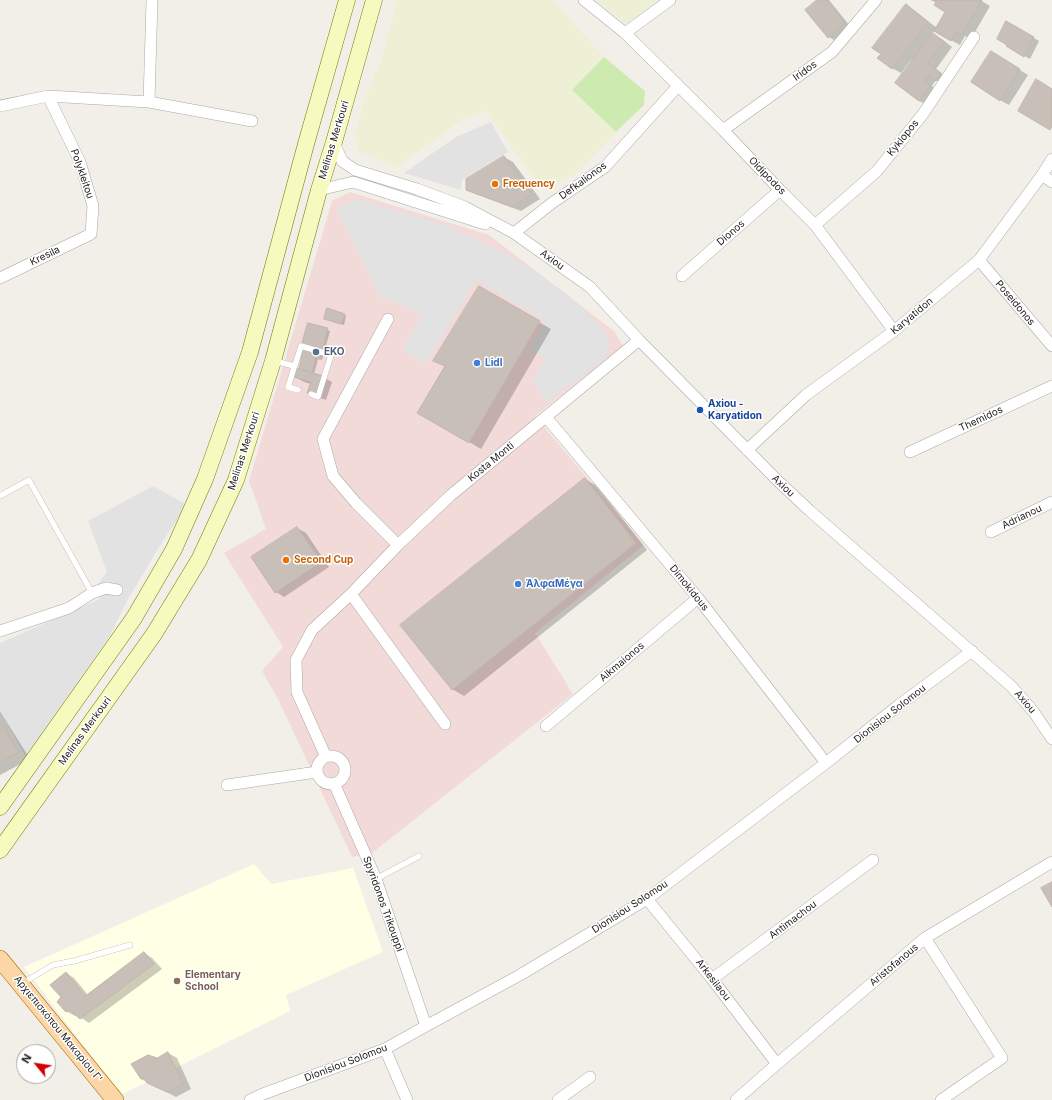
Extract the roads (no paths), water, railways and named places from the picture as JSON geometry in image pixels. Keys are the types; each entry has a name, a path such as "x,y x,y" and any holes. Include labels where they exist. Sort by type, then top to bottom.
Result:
{"main road":[{"path":"0,807 134,618 174,549 205,479 250,352 306,144 347,0"},
{"name":"Melinas Merkouri","path":"0,850 154,634 198,560 236,480 273,361 319,190 374,0"},
{"name":"Αρχιεπισκόπου Μακαρίου Γ'","path":"0,958 115,1100"}],"street":[{"path":"149,102 152,0"},
{"name":"Oidipodos","path":"584,0 624,33 723,130 815,225 894,331"},
{"path":"624,33 670,0"},
{"name":"Iridos","path":"723,130 832,52 876,0"},
{"name":"Kyklopos","path":"815,225 877,171 923,114 974,37"},
{"name":"Defkalionos","path":"514,233 552,203 605,166 678,86"},
{"path":"0,106 48,96 149,102 252,120"},
{"name":"Polykleitou","path":"48,96 80,162 93,206 91,234"},
{"name":"Axiou","path":"334,142 342,161 355,170 417,189 465,207 514,233 590,287 639,340 778,481 1012,686 1034,711 1052,739"},
{"name":"Karyatidon","path":"747,450 806,395 894,331 979,260 1042,175 1052,159"},
{"path":"1042,175 1052,182"},
{"name":"Axiou","path":"319,190 354,182 514,233"},
{"name":"Dionos","path":"682,276 780,190"},
{"name":"Kresila","path":"0,278 91,234"},
{"name":"Poseidonos","path":"979,260 1052,346"},
{"path":"388,319 323,439 333,476 356,503 398,545"},
{"name":"Kosta Monti","path":"326,757 297,692 296,660 312,630 351,594 398,545 451,495 639,340"},
{"name":"Themidos","path":"910,452 1052,386"},
{"name":"Dimokidous","path":"546,417 698,598 826,763"},
{"name":"Adrianou","path":"991,532 1052,502"},
{"path":"0,631 69,608 92,593 106,588 117,590"},
{"path":"351,594 445,724"},
{"name":"Alkmaionos","path":"546,726 698,598"},
{"name":"Dionisiou Solomou","path":"250,1100 385,1049 520,975 647,899 826,763 899,705 972,651"},
{"path":"334,756 341,761 345,769 342,778 330,784 321,781 317,772 318,764 321,760 326,757 334,756"},
{"path":"227,785 317,772"},
{"name":"Spyridonos Trikouppi","path":"334,783 376,879 426,1026"},
{"name":"Antimachou","path":"712,980 873,860"},
{"path":"926,938 1052,862"},
{"name":"Arkesilaou","path":"647,899 777,1064"},
{"name":"Aristofanous","path":"736,1100 926,938 1002,1058 941,1100"},
{"path":"385,1049 407,1100"},
{"path":"558,1100 590,1077"}],"lane":[{"path":"298,390 288,387 300,346 331,355 318,397 311,394"},
{"path":"273,361 294,366"},
{"path":"0,496 29,480 92,593"},
{"path":"376,879 419,856"},
{"path":"21,984 53,965 74,962 130,945"}],"place":[{"name":"Frequency","path":"495,184"},
{"name":"EKO","path":"316,352"},
{"name":"Lidl","path":"477,363"},
{"name":"Axiou - Karyatidon","path":"700,410"},
{"name":"Second Cup","path":"286,560"},
{"name":"ΆλφαΜέγα","path":"518,584"},
{"name":"Elementary School","path":"177,981"}]}
